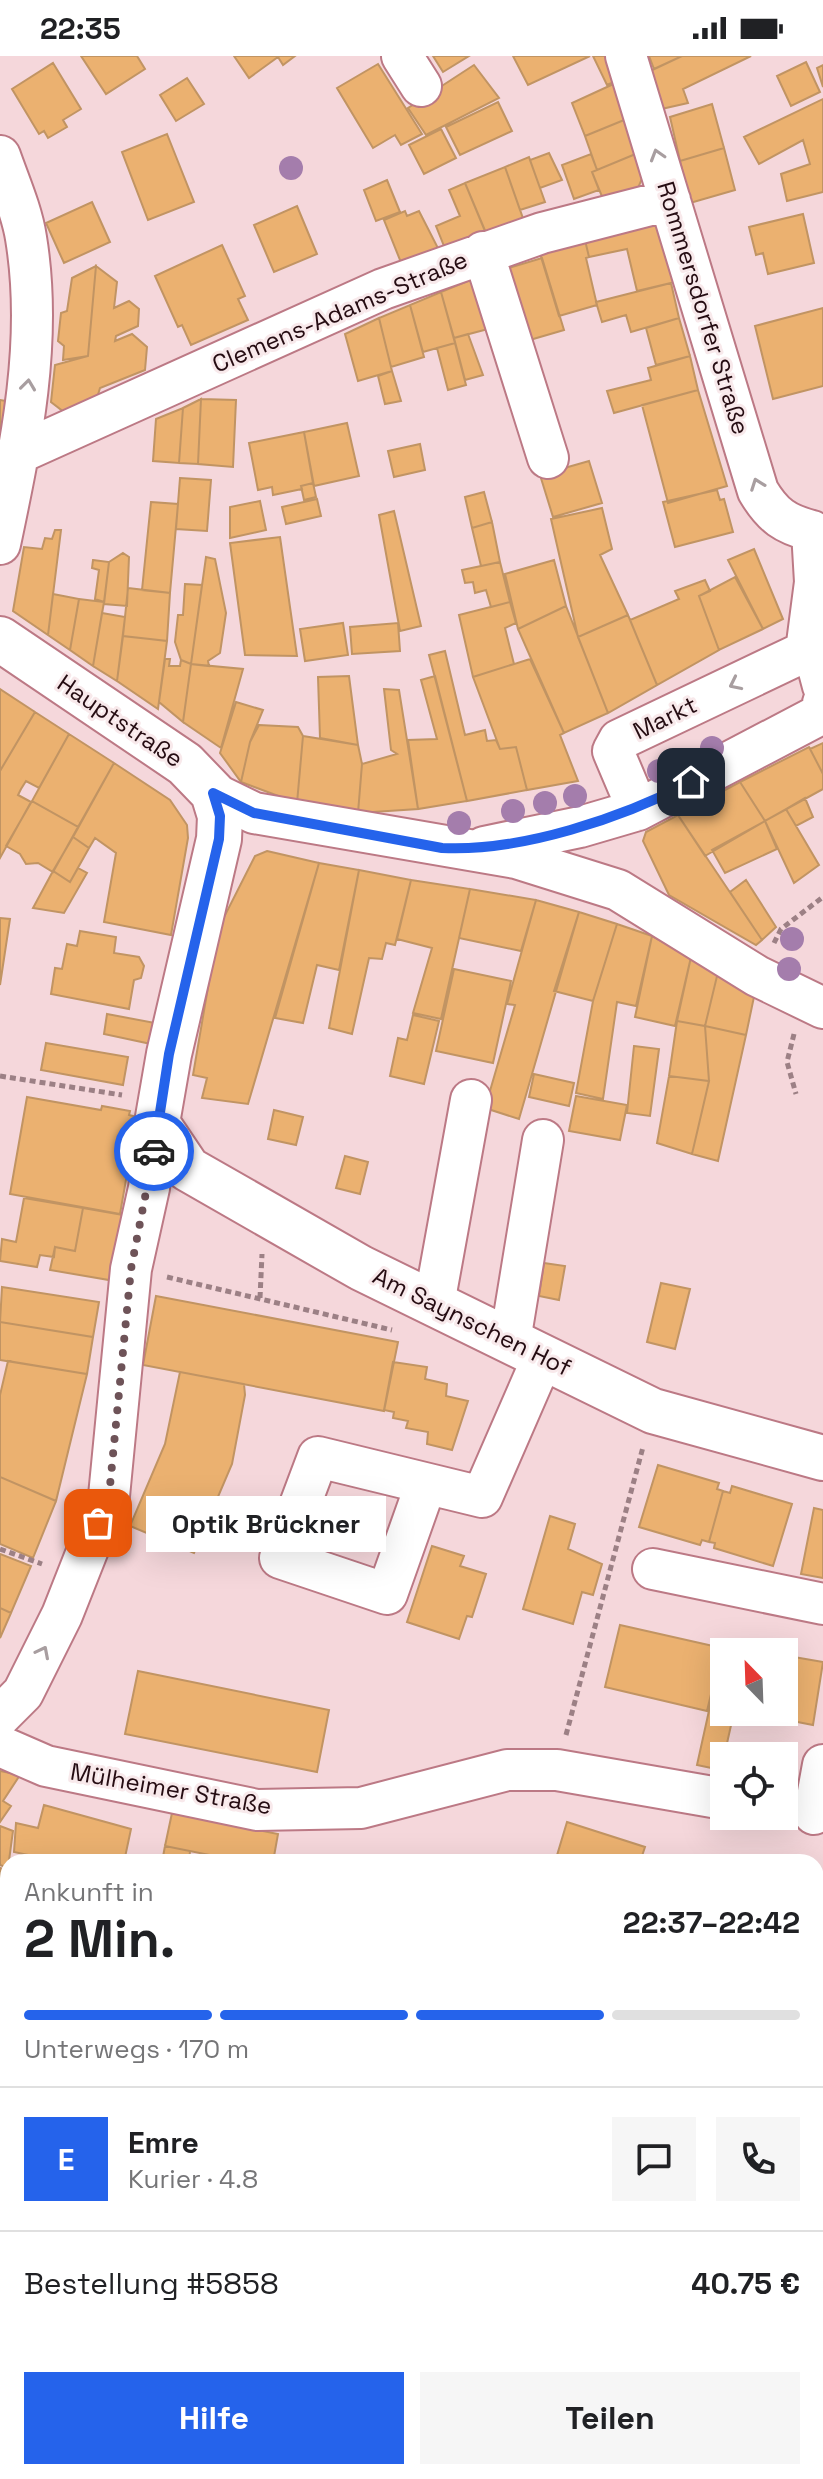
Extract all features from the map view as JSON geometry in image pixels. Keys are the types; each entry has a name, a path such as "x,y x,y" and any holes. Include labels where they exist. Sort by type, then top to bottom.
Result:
{"main road":[{"name":"Hauptstraße","path":"0,639 185,764 213,793"},
{"path":"159,1112 219,839 220,816 213,793"},
{"name":"Am Saynschen Hof","path":"159,1112 188,1169 361,1268 653,1411 823,1458"}],"street":[{"name":"Rommersdorfer Straße","path":"626,56 758,491 769,509 784,523 818,529"},
{"path":"0,156 26,236 33,343 19,453 0,544"},
{"name":"Clemens-Adams-Straße","path":"19,453 383,289 542,233 670,200"},
{"path":"483,252 548,458"},
{"name":"Markt","path":"638,810 616,765 613,751 619,740 814,668 818,529"},
{"path":"638,810 823,713 823,703"},
{"name":"Hauptstraße","path":"213,793 254,813 442,848 472,849 516,858 618,890 757,976 813,1003"},
{"name":"Hauptstraße","path":"472,849 580,827 638,810"},
{"path":"434,1304 471,1100"},
{"path":"0,1716 23,1693 77,1577 109,1496 131,1269 149,1188 159,1112"},
{"path":"426,1484 482,1497 526,1349 543,1140"},
{"path":"149,1188 172,1174 188,1169"},
{"path":"653,1569 823,1604"},
{"name":"Mülheimer Straße","path":"0,1746 46,1766 257,1810 361,1808 507,1770 557,1770 710,1797"},
{"path":"807,1813 823,1765"}],"path":[{"path":"781,929 823,897"},
{"path":"796,1094 787,1062 813,1003"},
{"path":"0,1076 159,1112"},
{"path":"204,1287 392,1330"},
{"path":"557,1770 653,1411"},
{"path":"0,1549 77,1577"}],"building":[{"path":"81,56 137,56 145,69 106,94"},
{"path":"234,56 295,56 283,65 278,57 249,78"},
{"path":"433,56 469,56 443,72"},
{"path":"513,56 590,56 528,85"},
{"path":"593,56 613,56 623,78 607,85"},
{"path":"649,56 682,56 654,69"},
{"path":"682,56 751,56 683,89 688,103 657,110 648,72"},
{"path":"806,62 820,92 791,106 777,76"},
{"path":"53,63 81,109 63,120 67,127 48,138 44,131 39,134 12,89"},
{"path":"378,64 422,134 401,145 395,135 373,148 337,88"},
{"path":"474,65 499,98 426,135 408,108"},
{"path":"823,65 823,87 817,68"},
{"path":"187,78 204,104 176,121 160,95"},
{"path":"620,81 629,118 585,136 572,103"},
{"path":"823,99 823,192 787,201 781,174 810,164 803,140 759,164 744,137"},
{"path":"498,102 512,131 460,155 446,127"},
{"path":"712,104 724,148 680,161 670,117"},
{"path":"629,118 638,153 597,170 585,136"},
{"path":"441,129 456,158 424,174 409,145"},
{"path":"167,134 194,202 148,220 122,152"},
{"path":"724,148 735,190 690,203 680,161"},
{"path":"549,153 562,180 540,188 530,160"},
{"path":"638,153 644,174 638,188 603,199 592,172"},
{"path":"591,154 597,170 592,172 599,190 574,199 562,165"},
{"path":"529,157 545,202 520,210 505,167"},
{"path":"505,167 525,224 487,236 465,183"},
{"path":"387,180 400,212 376,221 364,190"},
{"path":"465,183 489,240 448,256 436,226 460,216 449,190"},
{"path":"92,202 110,242 64,263 46,223"},
{"path":"297,206 317,254 274,272 254,225"},
{"path":"405,211 407,216 419,211 444,260 406,275 384,220"},
{"path":"803,214 814,263 768,274 763,253 756,255 749,227"},
{"path":"653,219 660,225 675,282 637,291 627,249 589,257 584,236"},
{"path":"584,236 597,305 559,316 538,247"},
{"path":"222,245 245,296 238,299 248,320 191,345 182,325 178,327 155,276"},
{"path":"542,258 564,330 523,342 502,270"},
{"path":"96,266 117,282 114,308 129,301 139,309 138,326 116,336 115,341 132,334 147,347 145,370 100,388 97,398 64,412 51,402 55,365 88,356"},
{"path":"96,266 88,356 63,360 64,346 58,341 61,313 67,311 72,278"},
{"path":"475,278 488,329 454,338 441,292"},
{"path":"671,283 679,318 631,332 626,315 602,322 596,302"},
{"path":"441,292 455,343 423,352 410,305"},
{"path":"410,305 424,357 391,367 379,318"},
{"path":"823,308 823,386 773,399 755,326"},
{"path":"379,318 392,371 358,381 345,334"},
{"path":"679,318 690,356 656,365 646,328"},
{"path":"468,334 483,375 465,380 454,338"},
{"path":"455,343 466,385 448,390 437,348"},
{"path":"690,356 698,390 614,413 607,391 651,380 648,368"},
{"path":"392,371 401,401 385,404 378,376"},
{"path":"698,390 727,486 668,503 642,405"},
{"path":"201,399 198,464 179,463 183,408"},
{"path":"201,399 236,400 233,467 198,464"},
{"path":"0,400 12,402 0,457"},
{"path":"183,408 179,463 153,461 156,419"},
{"path":"347,423 359,476 314,486 304,432"},
{"path":"304,432 313,483 301,486 302,489 273,495 272,487 258,490 249,443"},
{"path":"420,444 425,470 394,477 388,451"},
{"path":"589,461 602,503 553,517 540,475"},
{"path":"180,478 211,480 207,531 176,529"},
{"path":"313,483 316,497 304,500 301,486"},
{"path":"717,490 720,500 724,499 733,532 675,547 663,502"},
{"path":"484,492 492,522 472,528 465,497"},
{"path":"317,499 321,516 286,524 282,507"},
{"path":"260,501 266,530 230,538 230,507"},
{"path":"151,502 178,504 170,593 142,590"},
{"path":"602,508 612,549 600,555 628,615 578,637 551,519"},
{"path":"394,511 421,626 400,631 379,515"},
{"path":"492,522 500,562 481,566 472,528"},
{"path":"55,530 61,530 48,635 13,611 24,547 42,549 45,538 52,539"},
{"path":"280,537 297,656 245,655 230,543"},
{"path":"754,549 783,619 763,629 728,560"},
{"path":"123,553 129,557 127,606 104,604 109,562"},
{"path":"206,557 215,559 226,613 220,653 208,661 209,666 191,664"},
{"path":"93,560 109,562 104,602 95,599 99,570 92,568"},
{"path":"554,560 566,606 518,629 505,574"},
{"path":"500,562 510,602 491,607 486,590 475,593 473,582 465,583 462,570"},
{"path":"735,577 763,629 719,650 699,596"},
{"path":"705,580 710,591 699,596 719,650 657,685 630,620 679,599 675,591"},
{"path":"185,584 202,585 191,664 181,660 175,642 178,615 183,615"},
{"path":"128,588 170,593 167,641 123,636"},
{"path":"53,594 79,599 70,650 48,635"},
{"path":"79,599 104,602 93,666 70,650"},
{"path":"510,602 516,623 505,628 514,664 473,677 459,615"},
{"path":"566,606 608,713 564,733 518,629"},
{"path":"102,613 125,617 117,681 93,666"},
{"path":"628,615 657,685 608,713 578,637"},
{"path":"343,623 348,655 305,661 300,629"},
{"path":"398,623 400,651 352,654 350,627"},
{"path":"123,636 167,641 158,709 117,681"},
{"path":"445,651 465,735 485,730 487,741 496,740 500,749 516,747 527,790 467,801 429,655"},
{"path":"165,659 170,659 169,666 180,666 181,660 191,664 183,722 159,702"},
{"path":"530,659 564,733 560,735 578,781 527,790 516,747 500,749 473,677"},
{"path":"191,664 243,669 221,748 183,722"},
{"path":"349,676 358,745 320,738 318,677"},
{"path":"435,676 467,801 418,809 408,740 437,739 421,680"},
{"path":"0,689 35,712 0,771"},
{"path":"384,689 399,690 418,809 358,813 362,764 397,754 391,750"},
{"path":"236,702 263,710 250,742 241,782 220,753"},
{"path":"35,712 69,734 39,788 26,781 21,789 18,795 31,802 0,858 0,771"},
{"path":"259,725 298,727 303,736 297,803 241,782 250,742"},
{"path":"69,734 114,763 78,827 32,801"},
{"path":"303,736 358,745 362,764 358,813 297,803"},
{"path":"823,743 823,774 810,749"},
{"path":"809,747 823,774 823,789 765,821 740,782"},
{"path":"114,763 170,800 187,825 188,838 171,935 104,922 116,853 95,838 89,848 73,837"},
{"path":"740,782 765,821 705,856 678,815"},
{"path":"805,798 813,817 796,826 786,809"},
{"path":"32,801 78,827 53,872 38,863 26,864 20,854 6,846"},
{"path":"786,809 819,865 794,883 765,821"},
{"path":"678,815 762,940 756,945 669,895 643,841 646,832"},
{"path":"765,821 777,849 725,873 712,850"},
{"path":"73,837 89,848 70,882 53,871"},
{"path":"267,851 319,863 248,1104 202,1098 207,1078 193,1075 218,929 255,856"},
{"path":"319,863 359,870 339,970 317,965 303,1023 275,1018"},
{"path":"78,868 87,873 64,913 33,908 53,871 70,882"},
{"path":"359,870 411,880 395,945 386,943 382,959 369,958 352,1034 329,1028"},
{"path":"411,880 470,889 441,1019 413,1013 432,948 397,939"},
{"path":"746,880 776,927 762,940 730,892"},
{"path":"470,889 536,900 521,951 459,938"},
{"path":"536,900 579,912 519,1119 485,1108 515,1005 507,1004"},
{"path":"579,912 617,924 593,1001 554,991"},
{"path":"0,918 10,919 0,985"},
{"path":"617,924 652,936 636,1006 617,1002 603,1099 576,1093 593,1001"},
{"path":"80,931 116,937 114,953 139,957 144,966 141,978 134,980 129,1009 51,994 55,968 62,969 67,944 77,946"},
{"path":"652,936 691,957 675,1026 635,1017"},
{"path":"691,957 718,972 705,1026 677,1021"},
{"path":"454,969 511,981 493,1063 436,1051"},
{"path":"718,972 755,992 746,1035 705,1026"},
{"path":"107,1014 155,1023 151,1044 104,1034"},
{"path":"413,1015 439,1021 424,1084 390,1076 398,1038 407,1040"},
{"path":"677,1021 705,1026 709,1081 669,1076"},
{"path":"705,1026 746,1035 718,1161 692,1154 709,1081"},
{"path":"46,1043 128,1057 123,1085 41,1070"},
{"path":"634,1046 659,1049 650,1116 627,1113"},
{"path":"534,1074 574,1083 569,1106 529,1097"},
{"path":"669,1076 709,1081 692,1154 657,1143"},
{"path":"576,1096 627,1105 620,1140 569,1131"},
{"path":"27,1097 101,1110 102,1106 130,1111 129,1115 137,1117 120,1214 10,1194"},
{"path":"274,1110 303,1117 296,1145 268,1139"},
{"path":"345,1156 368,1162 360,1194 336,1188"},
{"path":"24,1198 83,1208 75,1251 55,1247 54,1257 40,1255 37,1267 0,1261 2,1239 16,1242"},
{"path":"83,1208 123,1215 109,1280 50,1270 55,1247 75,1251"},
{"path":"544,1263 565,1266 559,1300 539,1296"},
{"path":"661,1283 690,1289 675,1349 647,1342"},
{"path":"2,1287 99,1302 93,1337 0,1322"},
{"path":"156,1296 398,1342 384,1411 143,1365"},
{"path":"0,1322 93,1337 87,1374 0,1360"},
{"path":"8,1361 87,1374 56,1501 0,1477 0,1395"},
{"path":"393,1362 427,1367 425,1379 447,1384 446,1396 468,1401 452,1450 427,1444 428,1432 406,1428 408,1421 393,1418 394,1412 384,1410"},
{"path":"180,1372 244,1384 245,1395 232,1464 194,1553 130,1526 165,1444"},
{"path":"658,1465 719,1483 717,1489 723,1491 709,1542 702,1540 700,1545 639,1527"},
{"path":"0,1477 56,1501 33,1558 0,1544"},
{"path":"732,1486 792,1504 773,1566 714,1548 715,1543 709,1542 723,1491 730,1493"},
{"path":"814,1508 823,1510 823,1578 801,1574"},
{"path":"550,1516 575,1524 568,1549 602,1564 593,1595 582,1592 573,1624 523,1609"},
{"path":"432,1546 464,1556 460,1566 486,1574 472,1617 467,1616 459,1639 407,1622"},
{"path":"0,1554 31,1566 11,1613 0,1608"},
{"path":"0,1608 11,1613 0,1638"},
{"path":"620,1625 710,1645 710,1698 707,1711 605,1687"},
{"path":"798,1658 823,1662 813,1725 798,1722"},
{"path":"138,1671 329,1710 317,1772 125,1734"},
{"path":"710,1706 710,1726 731,1726 727,1742 710,1742 710,1768 697,1765"},
{"path":"0,1771 20,1775 3,1801 11,1806 0,1822"},
{"path":"44,1805 131,1829 126,1854 14,1852 16,1823 38,1828"},
{"path":"172,1813 278,1834 274,1854 204,1854 165,1846"},
{"path":"567,1822 645,1847 643,1854 557,1854"},
{"path":"0,1826 13,1831 10,1854 0,1854"},
{"path":"165,1846 190,1851 190,1854 164,1854"}],"way so far":[{"path":"98,1523 109,1496 131,1269 154,1151"}],"place":[{"name":"Optik Brückner","path":"98,1523"}],"route":[{"path":"154,1151 169,1054 219,839 220,816 213,793 254,813 442,848 472,849 580,827 638,810 691,782"}]}
